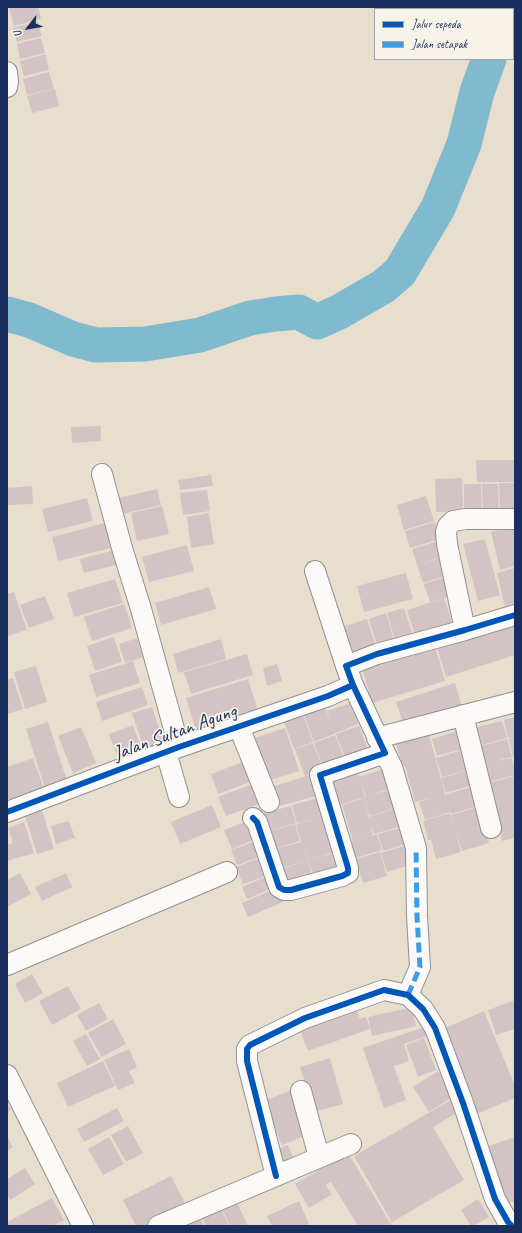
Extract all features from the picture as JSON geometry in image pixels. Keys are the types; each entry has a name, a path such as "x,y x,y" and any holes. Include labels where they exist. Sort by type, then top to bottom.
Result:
{"street":[{"path":"7,72 7,86"},
{"path":"102,474 122,548 141,609 172,750 179,797"},
{"path":"465,630 447,544 446,532 448,526 453,521 466,519 515,519"},
{"path":"315,571 353,685 392,767 416,848 417,916 420,967 408,995"},
{"path":"346,666 377,654 515,615"},
{"name":"Jalan Sultan Agung","path":"7,812 172,750 328,696 353,685"},
{"path":"252,818 257,822 279,887 284,890 291,890 342,876 348,873 348,868 320,775 381,746 463,715 515,702"},
{"path":"463,715 491,828"},
{"path":"239,727 269,802"},
{"path":"7,965 228,872"},
{"path":"276,1176 247,1061 247,1049 250,1045 305,1018 384,990 408,995 423,1009 435,1028 463,1103 495,1199 512,1226"},
{"path":"7,1075 83,1226"},
{"path":"301,1091 319,1157"},
{"path":"158,1226 351,1144"}],"building":[{"path":"9,7 38,7 41,19 14,26"},
{"path":"38,22 42,36 17,42 13,28"},
{"path":"41,38 45,53 20,59 17,44"},
{"path":"45,54 49,70 24,76 20,61"},
{"path":"49,72 54,89 27,95 23,79"},
{"path":"55,89 59,106 32,113 27,96"},
{"path":"101,426 101,441 72,443 71,427"},
{"path":"476,460 515,460 515,482 477,482"},
{"path":"211,475 213,486 180,490 178,480"},
{"path":"462,478 463,511 436,512 435,479"},
{"path":"499,483 515,483 515,511 500,511"},
{"path":"464,484 481,484 482,511 464,512"},
{"path":"482,484 498,484 499,511 483,511"},
{"path":"32,486 33,504 7,505 7,488"},
{"path":"157,489 161,505 122,514 118,498"},
{"path":"207,490 210,511 183,515 180,493"},
{"path":"426,496 434,521 404,530 397,505"},
{"path":"87,498 93,521 48,532 42,509"},
{"path":"162,506 169,534 137,541 131,513"},
{"path":"209,513 214,544 191,548 187,517"},
{"path":"112,521 119,546 58,561 52,537"},
{"path":"435,522 440,539 410,548 405,531"},
{"path":"515,526 515,566 500,570 491,532"},
{"path":"485,539 500,595 478,601 463,544"},
{"path":"441,540 446,555 421,564 446,556 452,574 423,583 412,549"},
{"path":"187,545 194,571 149,582 142,557"},
{"path":"119,549 123,563 84,573 80,559"},
{"path":"515,568 515,603 505,606 497,573"},
{"path":"406,573 413,599 364,612 357,586"},
{"path":"449,576 454,595 430,602 424,584"},
{"path":"115,579 123,603 74,617 67,593"},
{"path":"209,587 216,609 161,625 155,603"},
{"path":"14,592 27,630 7,636 7,594"},
{"path":"45,596 54,619 29,628 20,605"},
{"path":"444,598 452,623 415,635 407,610"},
{"path":"124,604 132,628 92,641 84,617"},
{"path":"404,608 413,635 395,640 387,613"},
{"path":"386,613 394,640 377,645 369,619"},
{"path":"367,619 375,645 350,652 342,627"},
{"path":"515,623 515,655 446,677 437,647"},
{"path":"114,637 122,662 95,671 87,646"},
{"path":"137,638 143,657 125,663 119,644"},
{"path":"221,639 226,659 178,673 173,654"},
{"path":"435,646 445,681 372,703 362,668"},
{"path":"247,654 253,675 191,694 184,672"},
{"path":"133,661 140,683 96,697 89,675"},
{"path":"277,664 282,681 267,686 263,668"},
{"path":"36,666 47,702 25,709 14,672"},
{"path":"13,678 23,709 7,714 7,680"},
{"path":"248,679 258,711 196,730 186,698"},
{"path":"455,683 462,707 404,726 396,702"},
{"path":"142,687 148,705 102,721 96,702"},
{"path":"351,703 358,724 314,742 304,715 325,708 332,724 327,711"},
{"path":"152,707 165,746 145,752 132,713"},
{"path":"302,712 313,742 294,749 283,719"},
{"path":"515,717 515,737 508,738 504,720"},
{"path":"502,721 507,738 482,745 477,727"},
{"path":"48,722 68,784 46,791 26,729"},
{"path":"133,725 143,752 119,761 109,734"},
{"path":"359,726 369,752 346,761 336,734"},
{"path":"81,727 96,763 73,773 58,736"},
{"path":"285,728 299,771 268,781 255,738"},
{"path":"457,731 462,749 437,756 432,739"},
{"path":"335,735 345,762 324,770 314,743"},
{"path":"429,735 450,812 425,820 419,802 431,798 415,802 405,766 403,766 396,744"},
{"path":"515,737 515,757 513,757 509,739"},
{"path":"507,739 512,757 495,761 512,758 515,775 489,782 481,746"},
{"path":"313,743 323,769 305,776 295,749"},
{"path":"466,749 471,769 442,777 436,758"},
{"path":"33,758 46,795 11,806 7,794 7,767"},
{"path":"243,762 250,782 218,794 211,774"},
{"path":"386,768 392,788 368,796 389,790 394,808 370,816 364,798 366,797 361,782 365,797 336,806 329,783 358,774 359,777"},
{"path":"469,770 473,785 446,793 441,778"},
{"path":"310,775 316,796 280,806 274,786"},
{"path":"515,776 515,838 502,841 489,783"},
{"path":"255,783 262,803 226,816 218,797"},
{"path":"476,785 482,805 451,814 445,795"},
{"path":"322,797 333,832 325,835 333,833 338,851 308,860 302,841 308,861 281,868 275,849 301,842 296,824 316,819 297,823 292,805"},
{"path":"364,798 369,815 367,816 368,817 400,807 406,825 374,834 370,824 373,835 358,840 377,834 382,850 356,858 351,842 353,841 342,805"},
{"path":"212,805 221,827 180,844 171,822"},
{"path":"291,806 296,823 268,831 263,813"},
{"path":"41,807 54,849 37,854 24,812"},
{"path":"478,807 484,825 470,830 484,826 489,843 462,851 456,832 461,852 436,859 431,840 428,840 423,821 450,813 452,823 451,815"},
{"path":"69,821 75,838 56,844 51,826"},
{"path":"248,821 255,839 232,849 224,830"},
{"path":"24,822 34,853 7,861 7,845 13,843 8,828"},
{"path":"295,824 300,841 274,849 269,831"},
{"path":"404,827 409,843 383,851 378,834"},
{"path":"256,841 262,856 237,865 231,850"},
{"path":"410,844 416,863 387,872 381,853"},
{"path":"338,852 344,871 314,879 308,860"},
{"path":"380,852 387,876 363,883 356,859"},
{"path":"265,856 272,874 243,884 236,867"},
{"path":"308,861 313,880 286,887 281,869"},
{"path":"20,873 31,894 7,907 7,880"},
{"path":"66,873 72,887 42,901 35,887"},
{"path":"270,875 275,887 247,899 242,887"},
{"path":"277,888 283,902 248,917 242,903"},
{"path":"32,974 43,993 25,1003 15,984"},
{"path":"68,986 81,1009 52,1025 39,1001"},
{"path":"515,1000 515,1029 496,1035 488,1010"},
{"path":"99,1003 108,1019 86,1031 77,1015"},
{"path":"354,1005 360,1019 366,1017 370,1029 308,1051 298,1024"},
{"path":"412,1007 416,1026 372,1036 368,1017"},
{"path":"484,1011 515,1086 515,1098 474,1115 439,1031"},
{"path":"113,1019 126,1044 102,1057 88,1033"},
{"path":"424,1027 427,1036 404,1044 409,1061 394,1066 406,1100 384,1108 363,1048"},
{"path":"86,1034 100,1059 87,1066 73,1041"},
{"path":"424,1038 436,1070 418,1077 406,1045"},
{"path":"129,1049 137,1067 129,1071 135,1083 118,1090 104,1060"},
{"path":"330,1058 343,1104 313,1112 300,1067"},
{"path":"103,1061 115,1086 68,1107 57,1083"},
{"path":"438,1071 454,1096 429,1112 413,1087"},
{"path":"294,1089 312,1133 282,1145 264,1101"},
{"path":"456,1097 463,1109 433,1127 464,1180 392,1222 354,1156"},
{"path":"7,1103 11,1110 7,1112"},
{"path":"117,1108 124,1121 84,1142 77,1129"},
{"path":"128,1126 143,1153 126,1162 111,1135"},
{"path":"7,1136 13,1147 7,1151"},
{"path":"109,1137 124,1164 103,1175 88,1149"},
{"path":"515,1137 515,1201 501,1206 483,1148"},
{"path":"288,1145 296,1165 285,1169 278,1149"},
{"path":"348,1153 392,1226 358,1226 331,1182 326,1185 332,1194 309,1208 295,1184"},
{"path":"25,1168 35,1184 10,1200 7,1194 7,1179"},
{"path":"171,1176 186,1205 144,1226 136,1226 123,1200"},
{"path":"52,1198 64,1220 52,1226 7,1226 7,1222"},
{"path":"478,1199 489,1217 471,1226 461,1210"},
{"path":"236,1200 248,1226 230,1226 221,1207"},
{"path":"299,1201 310,1226 272,1226 267,1216"},
{"path":"221,1209 229,1226 206,1226 202,1218"},
{"path":"201,1219 204,1226 191,1226 190,1223"}],"waterway":[{"path":"7,314 29,320 73,339 96,345 145,344 200,335 250,318 276,314 299,312 317,322 339,312 384,286 400,272 438,208 464,144 477,92 489,60"}],"marked path":[{"path":"408,995 420,967 417,916 416,848"}],"cycle path":[{"path":"253,818 257,822 279,887 284,890 291,890 348,873 348,868 320,775 385,753 353,685 346,666 377,654 515,615"},
{"path":"7,812 179,747 328,696 353,685"},
{"path":"276,1176 247,1061 247,1049 250,1045 305,1018 384,990 408,995 423,1009 435,1028 463,1103 495,1199 508,1222 512,1226"}]}
